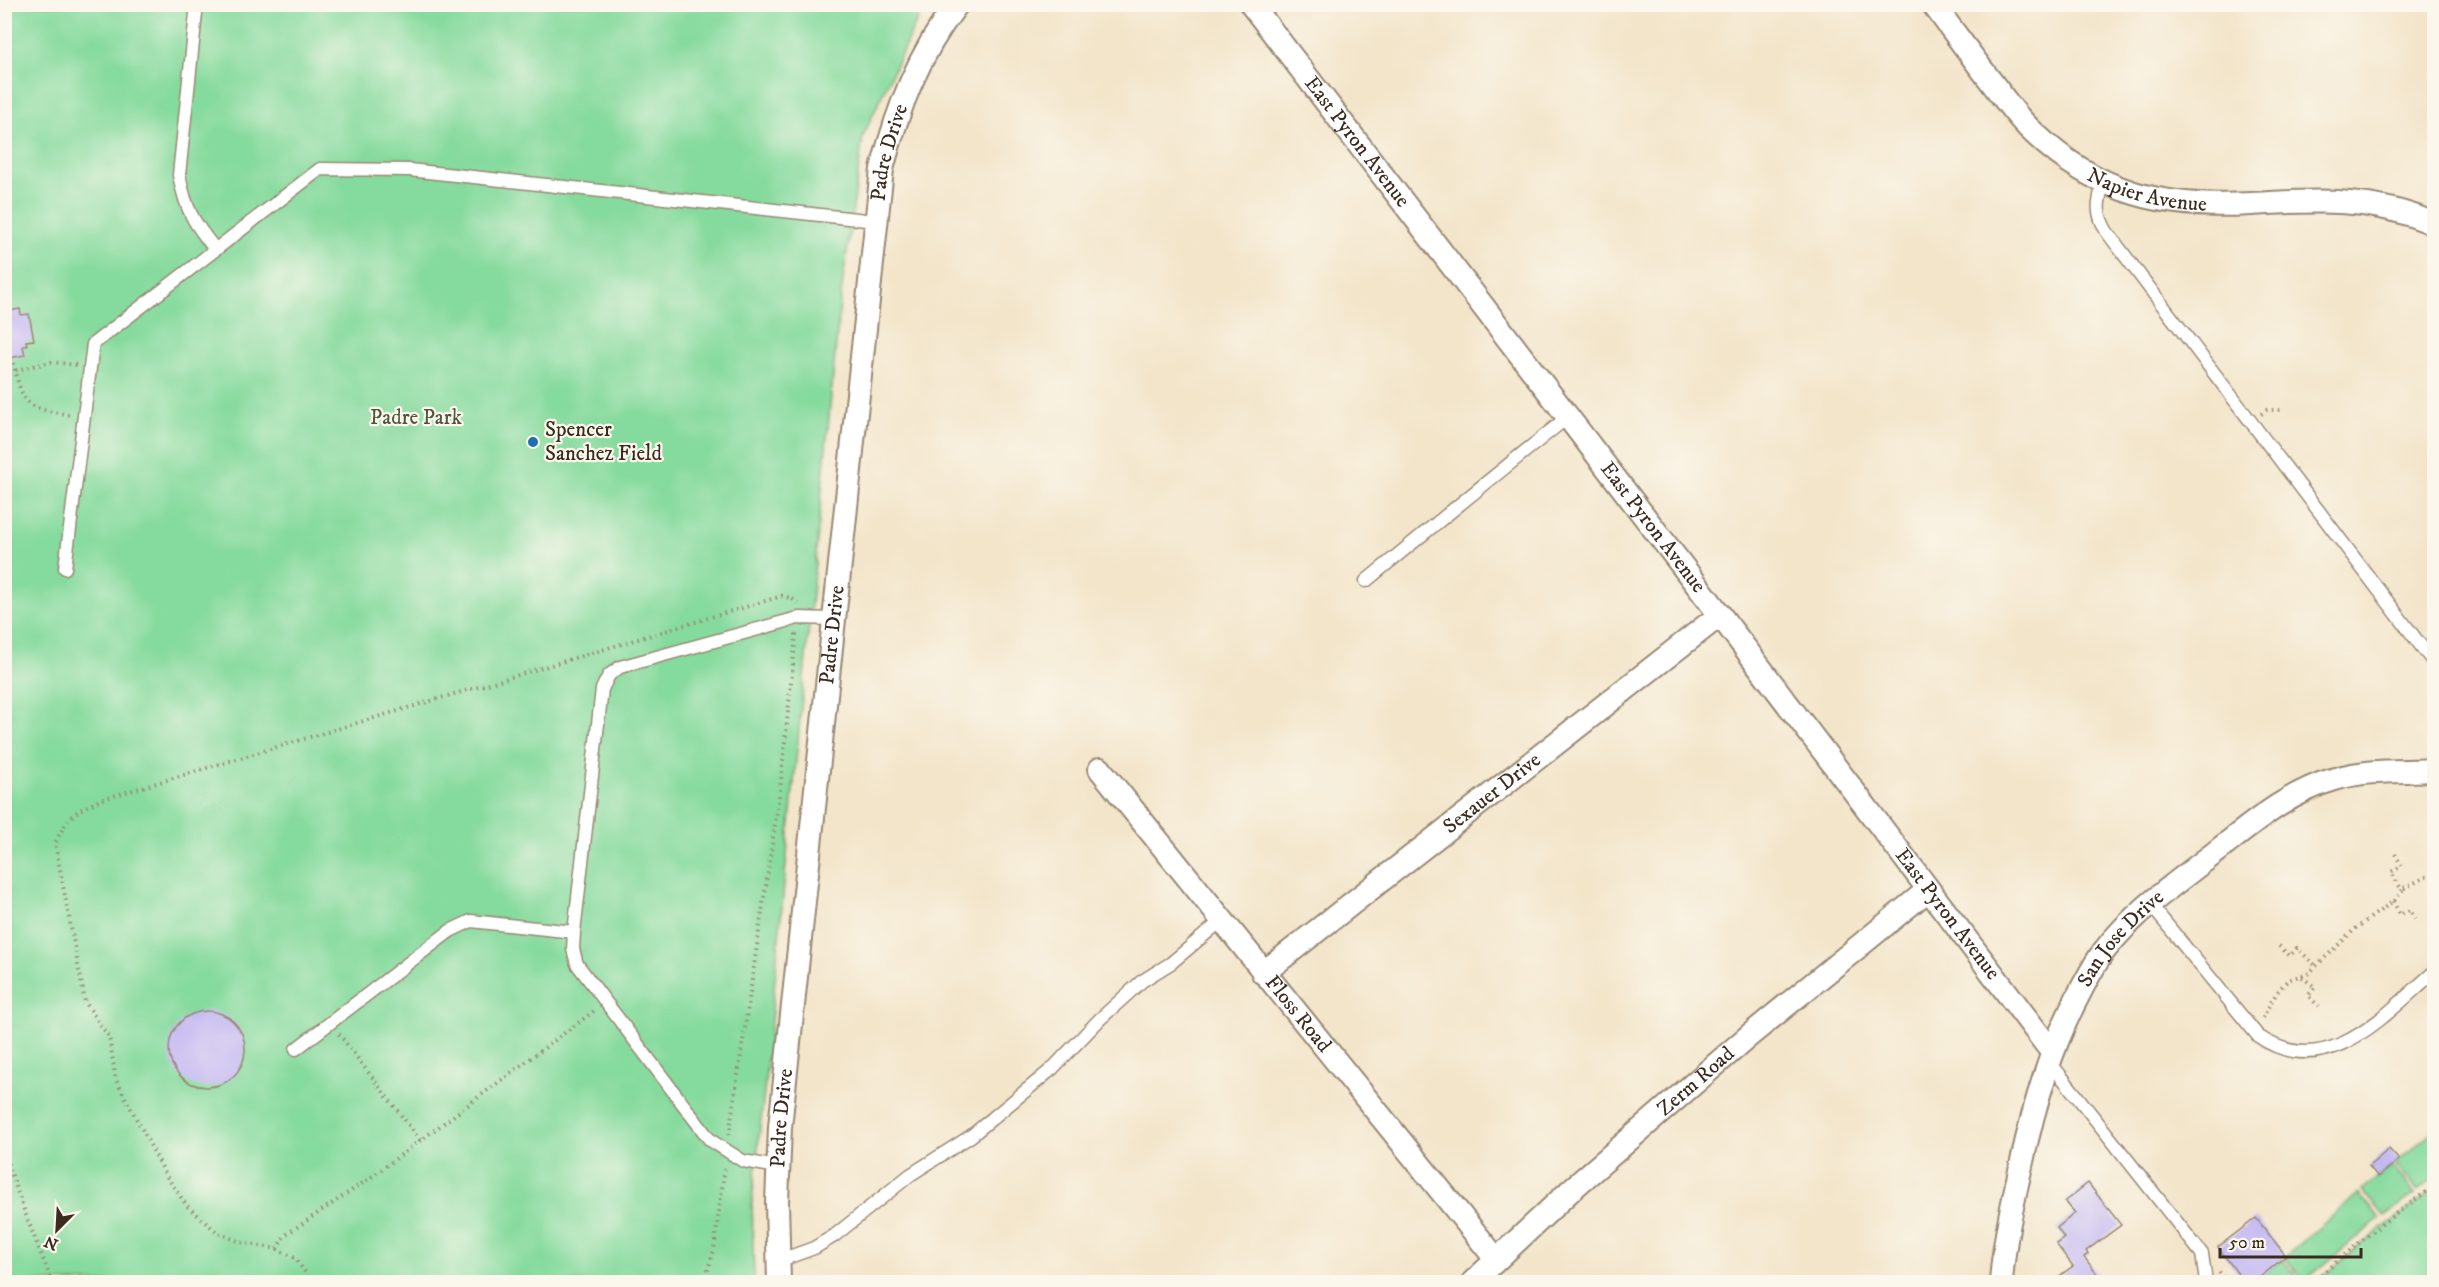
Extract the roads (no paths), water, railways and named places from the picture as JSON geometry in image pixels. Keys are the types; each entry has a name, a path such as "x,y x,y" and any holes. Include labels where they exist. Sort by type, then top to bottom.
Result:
{"street":[{"name":"Padre Drive","path":"779,1272 780,1127 882,169 902,98 922,60 957,4"},
{"name":"East Pyron Avenue","path":"1251,4 1720,615 2050,1056"},
{"name":"Napier Avenue","path":"1933,4 2032,132 2065,160 2103,182 2143,197 2168,202 2224,206 2349,201 2405,212 2434,224"},
{"name":"Sexauer Drive","path":"1263,973 1720,615"},
{"name":"Floss Road","path":"1100,769 1496,1259"},
{"name":"San Jose Drive","path":"2001,1282 2004,1239 2031,1118 2050,1056 2073,1005 2103,952 2121,930 2150,904 2266,813 2306,790 2336,779 2364,773 2434,770"},
{"name":"Zerm Road","path":"1473,1282 1572,1189 1749,1035 1928,890"}],"lane":[{"path":"197,4 179,175 183,195 193,222 215,249"},
{"path":"65,568 93,344 320,169 409,170 875,221"},
{"path":"2103,182 2098,218 2434,663"},
{"path":"1366,581 1438,525 1568,417"},
{"path":"778,1167 743,1161 710,1140 577,964 573,949 574,932 602,689 609,675 620,667 798,618 833,619"},
{"path":"2150,904 2252,1029 2269,1044 2288,1052 2311,1053 2333,1049 2346,1043 2375,1022 2434,972"},
{"path":"296,1048 450,931 471,921 574,932"},
{"path":"779,1272 834,1236 910,1175 971,1136 1052,1069 1100,1019 1142,981 1171,963 1221,921"},
{"path":"2050,1056 2202,1254 2206,1282"}],"place":[{"name":"Spencer Sanchez Field","path":"533,442"}],"park label":[{"name":"Padre Park","path":"416,418"}]}
